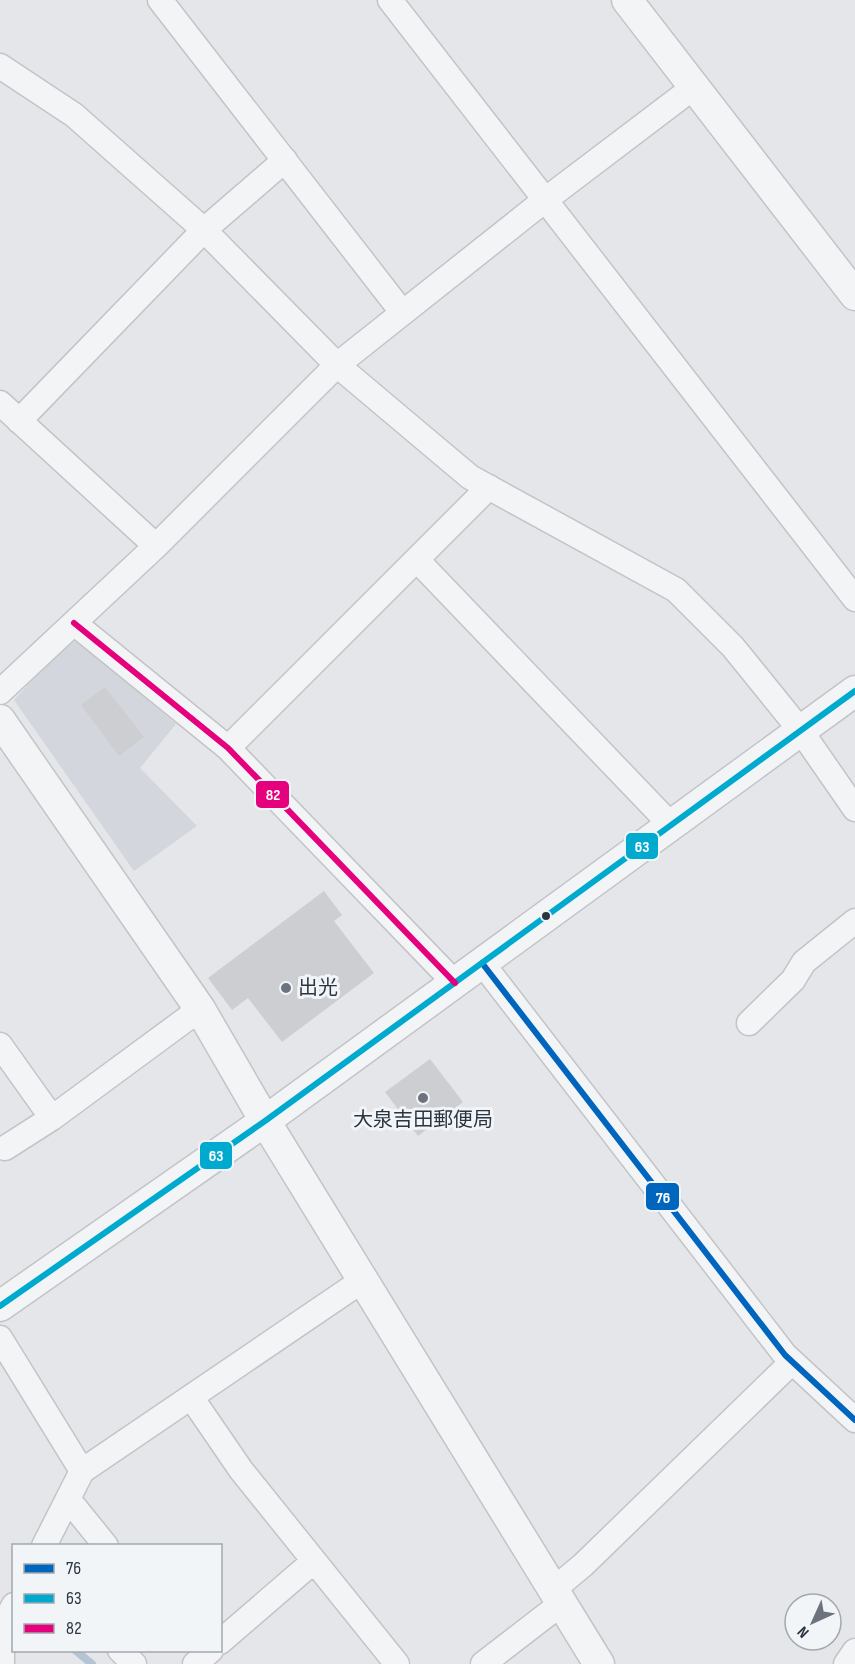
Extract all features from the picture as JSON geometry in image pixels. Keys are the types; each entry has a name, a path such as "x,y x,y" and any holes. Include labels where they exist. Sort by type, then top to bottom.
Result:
{"street":[{"path":"160,0 402,312"},
{"path":"390,0 855,599"},
{"path":"627,0 855,294"},
{"path":"0,66 74,115 204,230 337,365 470,477 676,590 733,647 801,731 855,809"},
{"path":"0,692 156,546 337,365 545,200 694,87"},
{"path":"20,421 204,230 285,160"},
{"path":"0,403 156,546"},
{"path":"228,748 489,487"},
{"path":"417,560 671,825"},
{"path":"74,623 228,748 455,983"},
{"path":"0,1306 265,1122 855,691"},
{"path":"0,720 200,1009 265,1122 599,1664"},
{"path":"749,1023 793,980 804,962 855,921"},
{"path":"482,963 792,1362 855,1420"},
{"path":"5,1148 52,1118 200,1009"},
{"path":"0,1045 52,1118"},
{"path":"45,1544 82,1471 363,1280"},
{"path":"0,1338 82,1471"},
{"path":"483,1664 557,1597 584,1565 792,1362"},
{"path":"191,1397 241,1470 397,1664"},
{"path":"68,1498 105,1544"},
{"path":"222,1640 314,1561"},
{"path":"2,1662 7,1617"},
{"path":"122,1652 134,1664"},
{"path":"195,1664 209,1652"},
{"path":"846,1664 855,1652"}],"shaded area":[{"path":"69,641 79,642 176,724 140,768 197,826 134,871 14,700"}],"building":[{"path":"105,687 144,737 119,756 81,705"},
{"path":"324,891 342,915 334,921 374,973 282,1042 248,998 232,1010 208,978"},
{"path":"430,1059 463,1102 418,1136 385,1092"}],"waterway":[{"path":"77,1652 92,1664"}],"transit line":[{"name":"82","path":"74,623 228,748 455,983"},
{"name":"63","path":"0,1306 265,1121 855,691"},
{"name":"76","path":"482,963 785,1355 855,1420"}],"place":[{"name":"出光","path":"286,988"},
{"name":"大泉吉田郵便局","path":"423,1098"}]}
